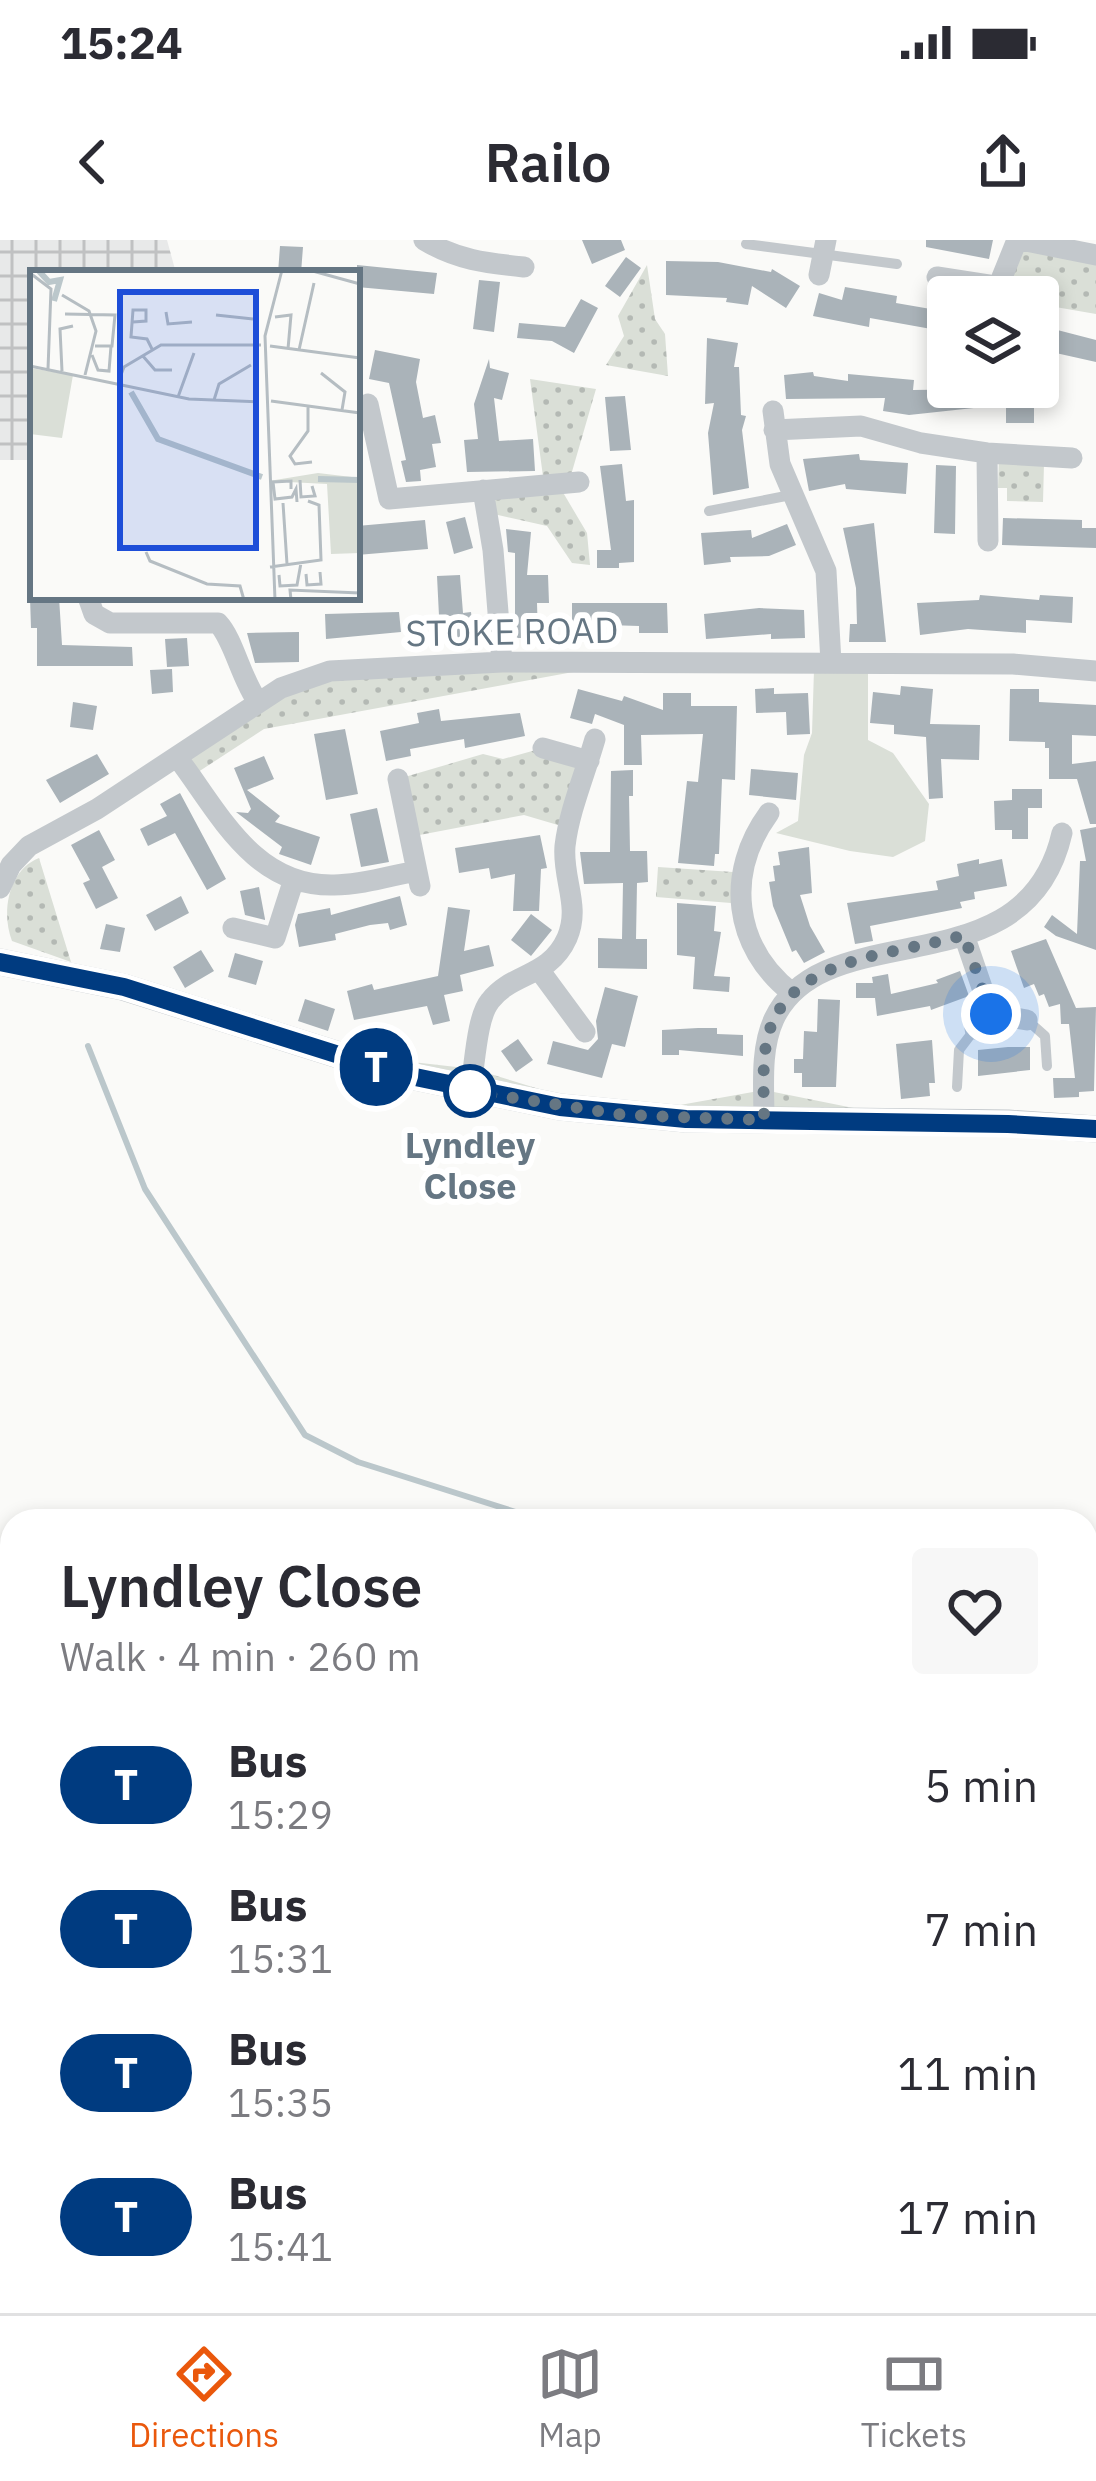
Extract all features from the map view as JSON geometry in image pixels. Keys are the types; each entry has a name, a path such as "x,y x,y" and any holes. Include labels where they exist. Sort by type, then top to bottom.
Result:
{"street":[{"path":"424,240 470,262 524,267"},
{"path":"1001,276 1019,240 1096,255"},
{"path":"368,404 389,499 579,482"},
{"path":"832,663 826,571 780,464 773,421 860,427 987,453 1072,458"},
{"path":"987,453 988,541"},
{"path":"482,490 493,550 502,662"},
{"path":"89,600 94,614 110,623 218,623 258,702"},
{"name":"STOKE ROAD","path":"0,888 29,846 97,808 280,688 330,671 502,662 1013,664 1096,671"},
{"path":"470,1091 487,1004 560,952 572,921 566,842 592,750 543,748"},
{"path":"177,757 243,849 294,879 338,886 418,879 398,779"},
{"path":"769,813 744,861 741,913 760,962 792,993"},
{"path":"764,1120 766,1045 774,1018 792,993 827,969 964,935 1010,914 1035,892 1052,865 1062,833"},
{"path":"232,928 275,938 294,879"},
{"path":"964,935 983,1022 1027,1020"},
{"path":"0,962 124,987 324,1052 470,1091 624,1115 1096,1129"},
{"path":"540,970 585,1032"}],"lane":[{"path":"746,244 898,264"},
{"path":"709,511 795,494"},
{"path":"1027,1020 1045,1036 1047,1066"},
{"path":"957,1087 959,1050 983,1022"}],"shaded area":[{"path":"0,240 167,240 175,270 30,270 28,460 0,460"},
{"path":"1017,240 1096,255 1096,314 1059,308 1059,276 1002,276"},
{"path":"647,265 655,319 665,334 668,376 606,365 624,336 618,316"},
{"path":"530,379 596,389 569,482 558,484 587,533 590,565 572,563 547,526 485,512 483,490 544,484"},
{"path":"999,456 1044,464 1043,502 1007,501 1007,488 998,488"},
{"path":"622,663 264,729 192,776 177,757 304,678"},
{"path":"814,670 868,670 868,740 893,753 929,804 925,841 893,857 776,833 798,821 804,755 812,733"},
{"path":"543,748 589,761 568,828 524,815 409,837 398,779 483,754 503,759"},
{"path":"39,858 71,962 12,941 7,918 10,894 20,872"},
{"path":"658,867 733,872 731,903 656,897"},
{"path":"324,1052 474,1069 624,1115 470,1091"},
{"path":"764,1090 923,1122 624,1115"}],"building":[{"path":"582,240 621,240 625,250 592,264"},
{"path":"926,240 993,240 989,259 926,247"},
{"path":"280,246 303,247 301,270 278,270"},
{"path":"626,257 641,268 620,297 605,286"},
{"path":"666,261 772,269 800,286 786,308 752,286 748,305 726,302 727,298 666,295"},
{"path":"357,265 437,273 434,294 360,287"},
{"path":"479,280 500,282 494,332 473,329"},
{"path":"845,287 897,296 896,303 927,308 927,328 870,318 869,327 813,316 819,293 842,300"},
{"path":"581,299 598,308 574,353 552,341 517,338 519,323 565,327"},
{"path":"1059,330 1096,340 1096,362 1059,354"},
{"path":"707,338 738,343 734,367 739,367 741,415 746,416 742,430 749,488 713,495 708,433 714,403 705,404"},
{"path":"375,350 420,359 416,382 423,418 435,415 441,443 432,444 436,467 420,470 421,481 406,482 401,461 406,460 389,383 369,379"},
{"path":"489,359 490,368 509,373 502,400 494,398 499,441 533,439 535,471 467,472 464,440 478,439 474,404"},
{"path":"813,372 814,376 848,381 848,374 914,380 913,390 927,390 927,408 974,408 909,415 883,411 885,398 786,399 784,375"},
{"path":"625,396 631,450 610,451 605,397"},
{"path":"1006,408 1034,408 1034,423 1006,423"},
{"path":"859,454 860,460 908,463 906,494 846,489 845,484 809,491 803,459"},
{"path":"622,464 626,501 634,500 634,562 597,568 597,550 611,550 600,466"},
{"path":"936,465 956,466 955,534 934,533"},
{"path":"465,517 473,548 454,554 446,522"},
{"path":"1003,518 1082,520 1082,528 1096,528 1096,548 1002,545"},
{"path":"425,520 428,549 360,555 360,526"},
{"path":"874,523 886,642 849,642 850,624 857,624 856,588 843,528"},
{"path":"787,524 796,545 769,556 730,557 731,562 704,565 701,533 751,530 752,538"},
{"path":"506,529 531,532 527,575 548,575 549,603 537,603 538,638 515,638 515,553 508,552"},
{"path":"460,575 463,613 471,612 474,637 455,639 453,616 439,616 437,576"},
{"path":"980,595 1039,600 1040,595 1073,597 1072,623 1026,620 1026,633 968,629 920,635 917,603 979,600"},
{"path":"30,600 59,600 62,645 132,647 133,666 37,666 37,628 31,628"},
{"path":"572,603 667,603 668,633 639,633 639,626 608,625 608,621 572,622"},
{"path":"759,608 804,610 805,638 771,639 771,634 706,639 704,614"},
{"path":"399,612 401,632 326,639 325,614"},
{"path":"299,632 299,662 255,663 247,633"},
{"path":"187,638 189,666 167,667 165,639"},
{"path":"172,669 173,692 152,694 150,670"},
{"path":"901,686 933,689 930,724 980,725 979,760 941,759 943,798 929,799 926,737 894,734 894,725 870,723 873,692 900,695"},
{"path":"774,688 774,694 808,693 810,734 787,735 786,712 756,713 755,689"},
{"path":"578,689 622,701 624,696 663,710 663,693 691,693 691,706 737,706 735,780 722,779 719,854 715,854 714,866 678,863 687,781 698,782 703,734 641,735 642,765 624,765 624,725 595,714 592,724 570,718"},
{"path":"1010,689 1039,689 1039,702 1096,705 1096,736 1072,735 1072,764 1096,761 1096,824 1090,824 1077,779 1049,779 1045,742 1009,741"},
{"path":"73,702 97,706 93,730 70,727"},
{"path":"439,709 441,721 520,713 525,736 465,748 464,739 410,749 411,756 386,761 380,731 419,723 417,713"},
{"path":"345,729 358,794 326,800 314,734"},
{"path":"97,754 109,774 60,803 46,780"},
{"path":"264,756 274,779 247,790 280,816 275,822 320,837 311,865 279,854 282,847 236,812 251,809 234,768"},
{"path":"751,769 798,773 796,800 749,795"},
{"path":"633,770 630,851 647,851 648,882 637,883 636,939 647,939 647,969 598,968 598,938 622,939 623,883 584,884 580,852 610,852 611,771"},
{"path":"1012,789 1042,789 1042,808 1028,808 1028,839 1012,839 1012,830 995,830 994,801 1012,800"},
{"path":"180,793 226,879 207,890 175,833 148,846 140,829 167,816 160,804"},
{"path":"377,808 389,862 361,867 350,814"},
{"path":"1096,827 1096,950 1044,927 1052,915 1077,934 1080,861 1086,861 1080,830"},
{"path":"99,830 115,860 102,867 118,898 96,909 83,883 90,880 71,845"},
{"path":"540,835 547,868 541,869 539,911 513,911 515,874 491,879 489,868 459,873 455,848"},
{"path":"809,847 812,893 800,895 825,952 804,963 796,950 792,952 773,906 769,882 775,881 773,866 780,865 778,852"},
{"path":"979,859 979,864 1002,859 1007,886 974,892 975,899 960,902 962,908 870,926 873,941 855,944 847,903 938,890 936,881 959,876 957,864"},
{"path":"259,887 265,920 245,915 240,891"},
{"path":"181,896 189,913 155,931 146,915"},
{"path":"400,896 407,925 390,930 388,923 370,925 335,934 336,940 299,947 298,914 330,908 331,915"},
{"path":"677,903 716,906 714,931 721,932 714,976 730,977 729,992 693,989 695,957 677,955"},
{"path":"448,907 470,910 464,951 489,945 494,966 460,975 463,991 444,995 450,1021 433,1025 427,1006 354,1020 347,991 438,976"},
{"path":"531,914 552,930 531,956 511,940"},
{"path":"106,924 125,928 120,952 100,949"},
{"path":"1046,939 1076,1008 1096,1007 1094,1091 1079,1092 1079,1097 1054,1098 1053,1078 1075,1078 1069,1024 1061,1024 1060,1004 1049,1007 1034,984 1024,988 1011,951"},
{"path":"201,950 214,971 185,988 173,967"},
{"path":"235,953 263,961 256,985 228,977"},
{"path":"960,971 969,996 931,1010 930,1006 877,1016 875,998 856,998 856,983 873,983 872,977 888,974 891,994 938,983 936,980"},
{"path":"605,987 638,996 625,1047 612,1044 602,1078 547,1064 553,1041 588,1050 598,1039 596,1021"},
{"path":"305,999 335,1009 328,1031 298,1021"},
{"path":"818,999 840,1000 836,1087 802,1087 802,1073 794,1073 794,1059 803,1059 804,1031 817,1032"},
{"path":"717,1028 717,1034 743,1035 743,1056 679,1050 679,1055 662,1055 662,1030"},
{"path":"518,1039 533,1060 516,1072 501,1051"},
{"path":"932,1040 935,1083 929,1083 930,1096 901,1099 896,1044"},
{"path":"1030,1047 1030,1070 978,1076 978,1050"}],"waterway":[{"path":"88,1046 145,1189 305,1435 358,1462 506,1509"}],"bus line":[{"name":"T","path":"0,962 124,987 396,1073 560,1107 686,1119 1096,1129"}],"place":[{"name":"Lyndley Close","path":"470,1091"}],"route":[{"path":"470,1091 624,1115 764,1120 766,1045 781,1006 801,985 827,969 964,935 991,1014"}]}
